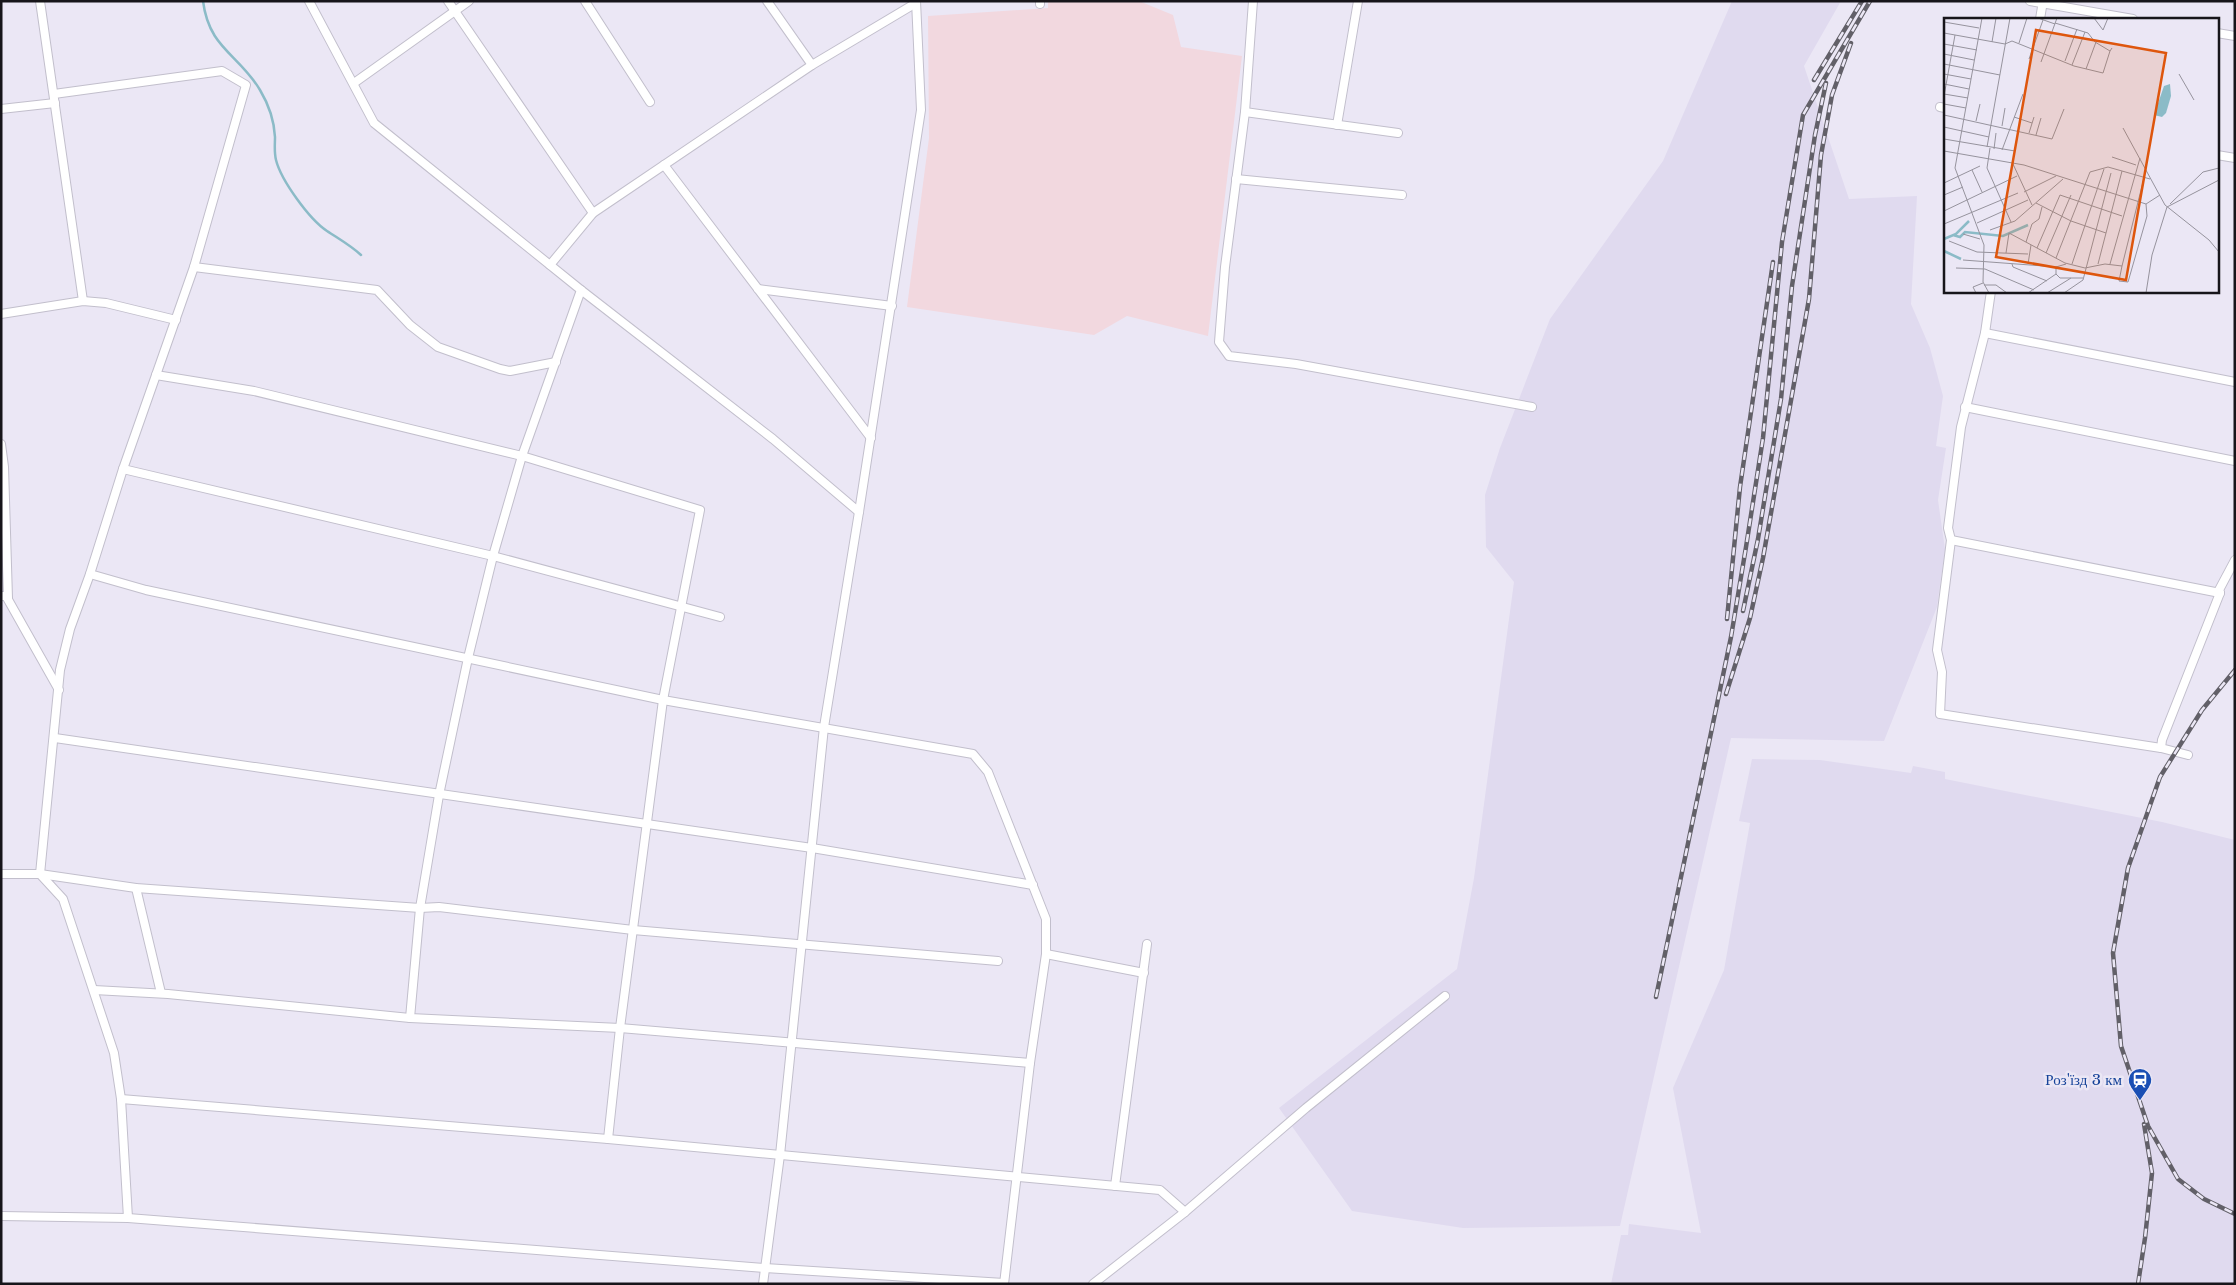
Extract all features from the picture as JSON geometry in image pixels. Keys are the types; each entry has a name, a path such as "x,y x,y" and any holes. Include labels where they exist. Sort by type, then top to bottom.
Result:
{"street":[{"path":"40,1 83,302"},
{"path":"309,1 374,123 581,290 773,439 859,512"},
{"path":"448,1 593,213"},
{"path":"354,83 469,1"},
{"path":"585,1 650,102"},
{"path":"767,1 812,65"},
{"path":"1253,1 1246,112 1225,267 1220,342 1229,356 1296,364 1532,407"},
{"path":"1337,125 1358,1"},
{"path":"2030,1 2128,18"},
{"path":"550,265 593,213 812,65 916,2 921,110 892,306 824,727 790,1042 780,1155 763,1284"},
{"path":"2040,18 2043,2"},
{"path":"2218,33 2235,36"},
{"path":"54,94 222,72 246,84 194,267 123,469 90,574 70,629 60,670 55,738 40,874 63,899 114,1053 121,1099 128,1218"},
{"path":"1,109 55,102"},
{"path":"1246,112 1398,133"},
{"path":"2218,156 2235,158"},
{"path":"664,165 871,438"},
{"path":"1236,179 1402,195"},
{"path":"194,267 378,290 410,325 438,347 510,371 556,362"},
{"path":"758,289 892,306"},
{"path":"410,1018 420,908 439,795 468,658 493,556 522,456 581,290"},
{"path":"1991,292 1985,333 1965,407 1948,528 1952,540 1937,650 1942,672 1940,714 2161,748 2188,755"},
{"path":"1,314 83,302 106,303 176,320"},
{"path":"1985,333 2235,382"},
{"path":"156,375 254,391 522,456 700,510 663,700 620,1028 608,1139"},
{"path":"1965,407 2235,460"},
{"path":"1,444 4,467 5,597 59,690"},
{"path":"123,469 493,556 720,617"},
{"path":"1952,540 2220,593"},
{"path":"2161,748 2165,732 2220,593 2219,590 2235,560"},
{"path":"1,1216 128,1218 765,1268 1004,1283 1030,1063 1046,954 1046,919 988,772 973,754 663,700 146,590 90,574"},
{"path":"55,738 812,848 1032,885"},
{"path":"1,874 40,874 136,888 420,908 439,907 633,930 998,960"},
{"path":"136,888 161,993"},
{"path":"1115,1186 1147,944"},
{"path":"1046,954 1144,973"},
{"path":"94,990 161,993 410,1018 620,1028 1030,1063"},
{"path":"1093,1284 1185,1212 1306,1108 1445,996"},
{"path":"121,1099 608,1139 1160,1190 1185,1212"}],"shaded area":[{"path":"1048,1 1139,1 1173,15 1181,47 1242,56 1208,336 1127,316 1094,335 907,307 929,138 928,16 1048,8"},
{"path":"1732,1 1841,1 1804,66 1849,199 1917,196 1911,304 1930,348 1943,396 1936,446 1946,448 1938,500 1945,549 1937,607 1884,741 1731,738 1620,1226 1463,1228 1352,1211 1279,1108 1457,969 1474,878 1514,582 1486,547 1485,495 1500,448 1550,319 1663,161"},
{"path":"1752,759 1820,760 1911,773 1913,766 1945,772 1945,779 2162,822 2235,840 2235,1284 1611,1284 1621,1235 1628,1235 1629,1224 1701,1233 1673,1088 1724,970 1750,823 1739,821"}],"waterway":[{"path":"203,1 211,30 218,41 252,78 266,101 274,124 276,160 290,188 312,218 361,255"}],"railway":[{"path":"1814,80 1862,1"},
{"path":"1656,997 1731,637 1763,438 1782,242 1803,115 1870,1"},
{"path":"1726,694 1750,618 1763,558 1809,299 1821,155 1832,95 1851,43"},
{"path":"1743,611 1758,539 1781,399 1792,286 1815,135 1826,83"},
{"path":"1727,619 1740,487 1773,262"},
{"path":"2235,670 2202,710 2160,777 2128,868 2113,953 2121,1046 2148,1126 2178,1179 2204,1199 2235,1214"},
{"path":"2138,1284 2152,1173 2144,1124"}],"place":[{"name":"Роз'їзд 3 км","path":"2140,1101"}]}
